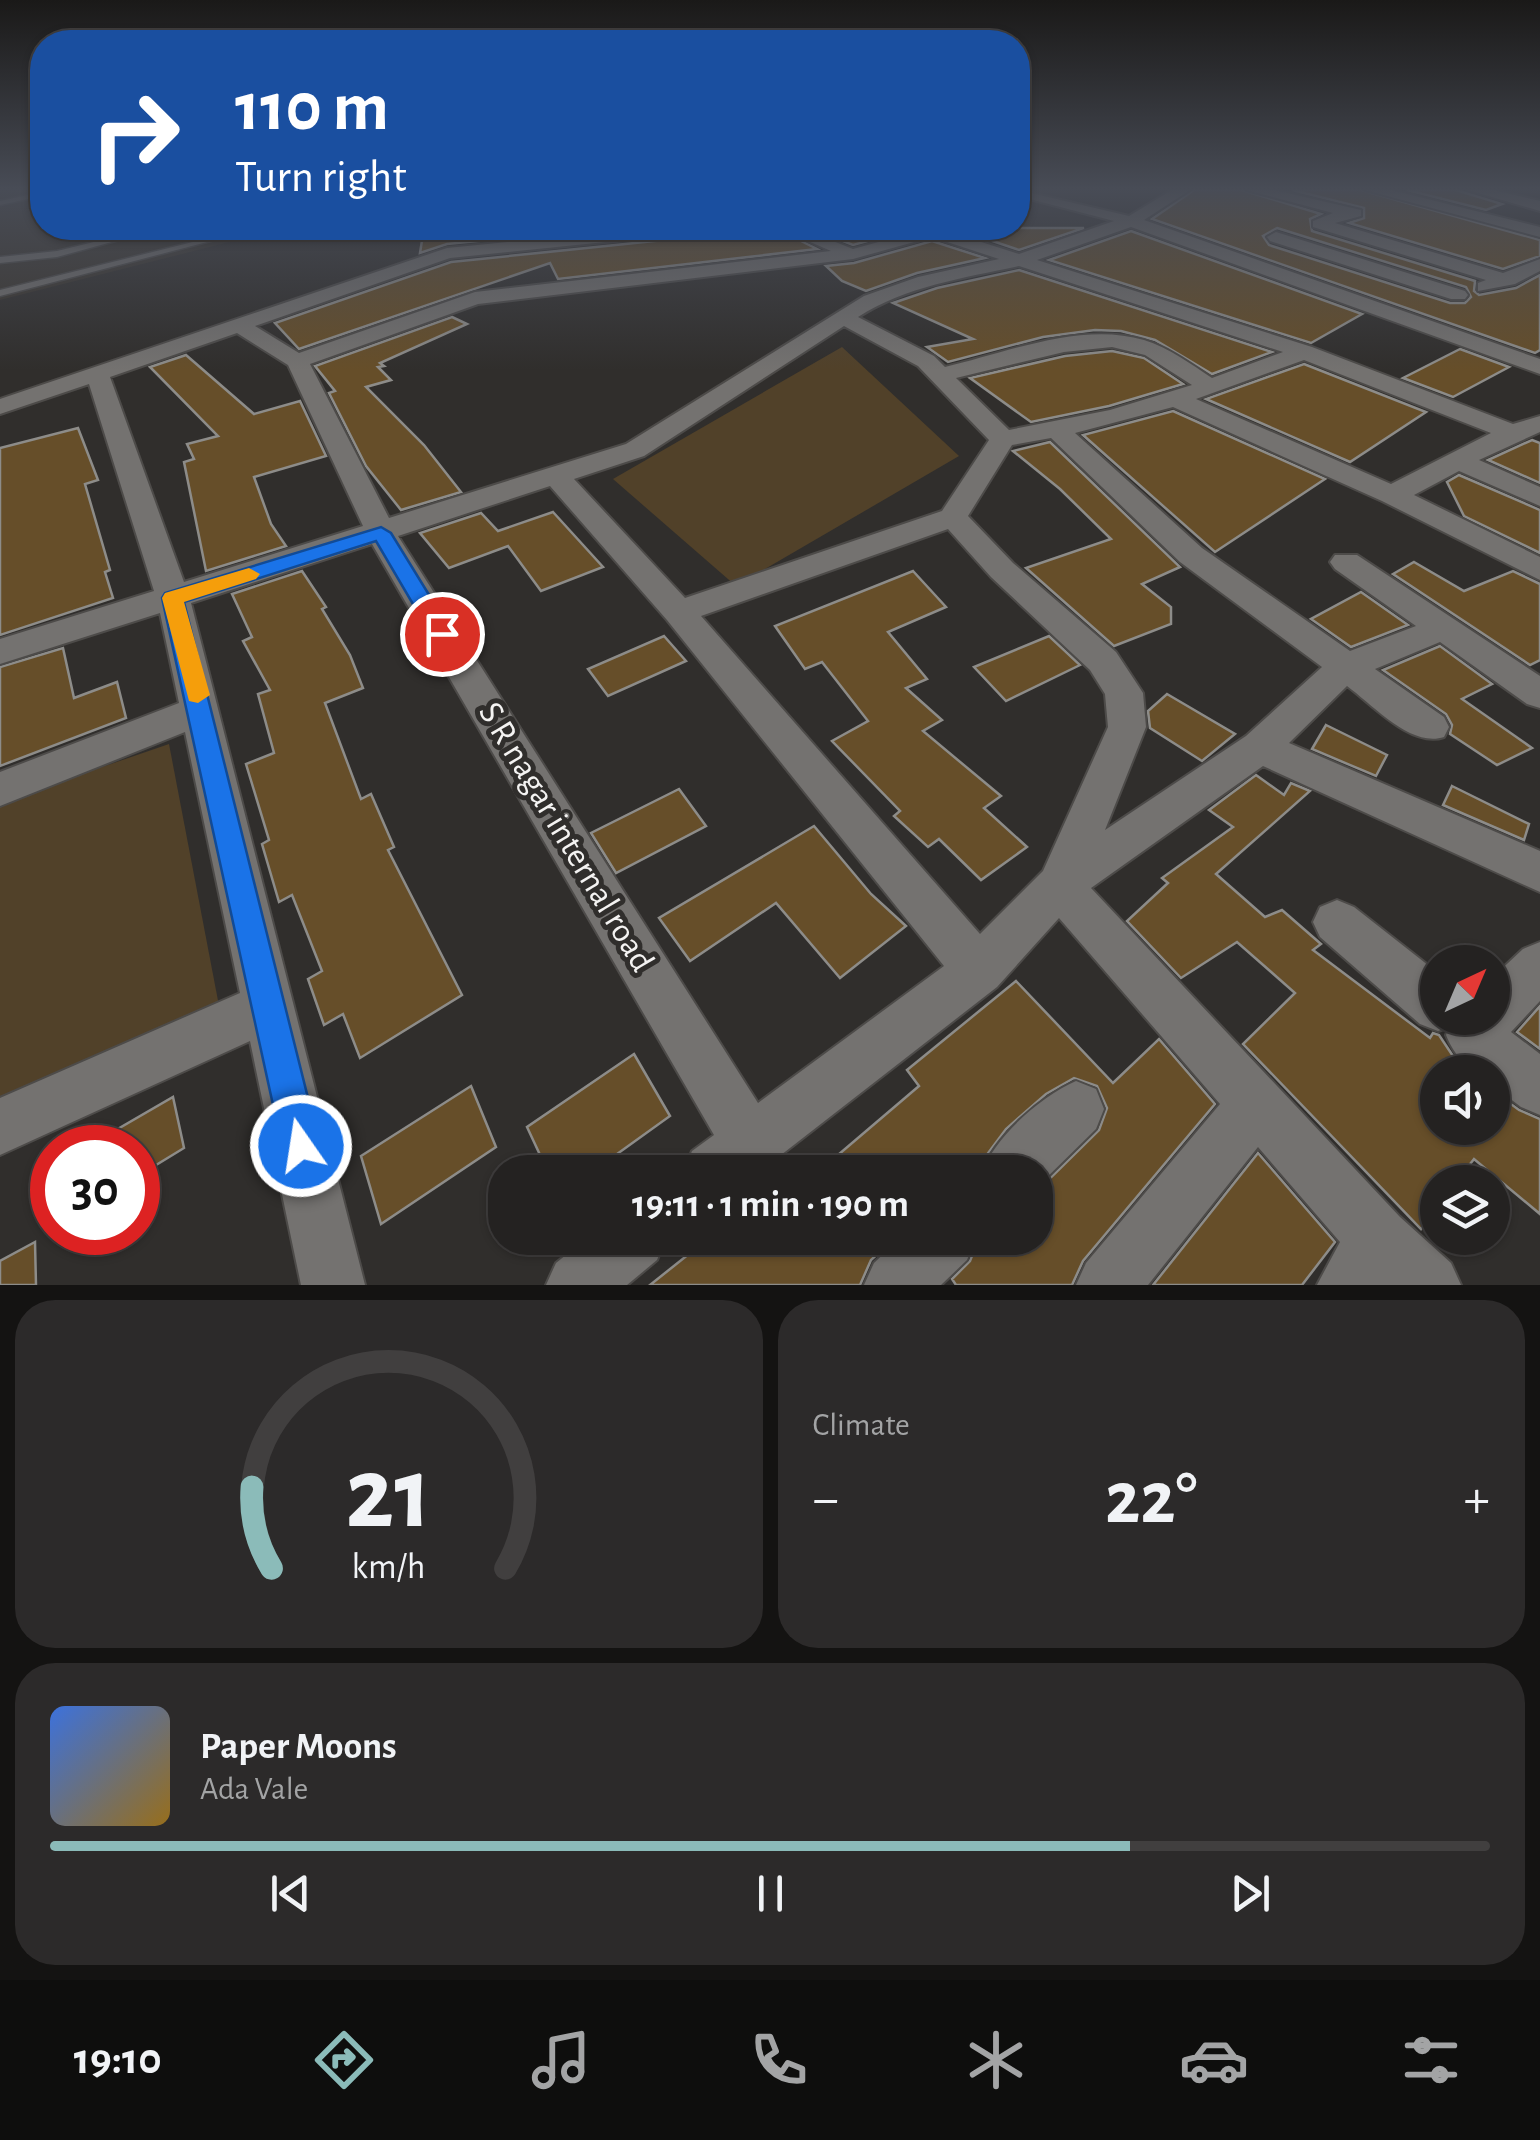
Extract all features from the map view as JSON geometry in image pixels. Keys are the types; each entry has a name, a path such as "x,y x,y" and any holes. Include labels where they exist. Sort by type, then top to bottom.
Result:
{"street":[{"path":"0,407 239,325 431,250"},
{"path":"843,250 925,281"},
{"path":"239,325 297,361 475,298 866,250"},
{"path":"988,250 1304,352 1512,432"},
{"path":"0,652 635,450 871,300 925,281 1048,250"},
{"path":"1214,250 1540,367"},
{"path":"1316,250 1458,296"},
{"path":"1407,250 1508,280"},
{"path":"1404,316 1508,280 1540,264"},
{"path":"846,319 926,360 1003,440"},
{"path":"941,375 1102,340 1153,351 1212,388"},
{"path":"1496,350 1526,342"},
{"path":"679,612 952,517 1003,440 1058,431 1178,400 1304,352"},
{"name":"S R nagar internal road","path":"297,361 381,533 731,1155"},
{"path":"96,374 173,598 334,1285"},
{"path":"1178,400 1392,495 1540,570"},
{"path":"1392,495 1512,432 1540,424"},
{"path":"1058,431 1191,555 1430,727"},
{"path":"1456,460 1540,497"},
{"path":"556,476 679,612 979,970"},
{"path":"952,517 1002,570 1103,660 1124,693 1127,727 1059,885"},
{"path":"1346,562 1540,694"},
{"path":"735,1155 979,970 1059,885 1260,747 1346,667 1445,627"},
{"path":"0,789 202,710"},
{"path":"1260,747 1540,872"},
{"path":"1059,885 1258,1102 1364,1262 1429,1285"},
{"path":"1337,922 1420,982"},
{"path":"1510,988 1540,966"},
{"path":"0,1127 268,1006"},
{"path":"1486,1035 1540,1088"},
{"path":"1108,1285 1258,1102"},
{"path":"1029,1155 1076,1109"},
{"path":"578,1285 614,1255"},
{"path":"896,1285 927,1255"}],"lane":[{"path":"0,260 73,250"},
{"path":"0,293 170,250"}],"shaded area":[{"path":"0,250 198,250 0,300"},
{"path":"842,347 959,456 736,586 613,479"},
{"path":"169,744 224,1032 0,1135 0,802"}],"building":[{"path":"567,250 809,250 558,279 550,263 299,349 275,323 451,262"},
{"path":"900,250 960,250 985,258 917,273 866,291 842,281 826,266"},
{"path":"1077,250 1184,250 1362,314 1311,343 1049,260"},
{"path":"1241,250 1284,250 1450,303 1465,303 1471,297 1466,287 1347,250 1374,250 1475,281 1474,291 1479,295 1516,288 1540,275 1540,350 1535,353"},
{"path":"1439,250 1540,250 1540,256 1503,269"},
{"path":"1019,270 1272,352 1212,374 1155,340 1121,331 1095,330 1043,337 948,362 927,347 973,339 893,303 937,288"},
{"path":"452,317 467,324 380,363 384,366 378,367 391,380 366,387 424,445 461,492 401,510 366,466 329,393 335,391 315,366"},
{"path":"1460,349 1509,367 1453,397 1403,378"},
{"path":"1112,351 1144,358 1183,384 1109,406 1031,422 970,378 1065,356"},
{"path":"186,355 254,414 300,401 326,456 254,477 271,524 286,546 206,571 184,462 194,459 187,444 218,436 150,367"},
{"path":"1304,364 1426,412 1350,462 1206,399"},
{"path":"1173,411 1325,479 1215,552 1083,435"},
{"path":"78,428 98,480 85,484 110,570 105,572 113,598 0,635 0,448"},
{"path":"1532,440 1540,443 1540,483 1488,460"},
{"path":"1050,442 1180,567 1142,584 1171,607 1171,624 1114,646 1026,568 1111,539 1060,489 1013,451"},
{"path":"1459,475 1540,510 1540,553 1464,516 1447,482"},
{"path":"553,512 603,567 541,591 508,546 449,568 420,533 481,513 498,531"},
{"path":"1414,562 1464,591 1513,571 1540,584 1540,660 1530,665 1393,574"},
{"path":"302,571 326,607 322,609 350,655 363,688 325,703 361,799 371,794 394,847 388,850 462,995 360,1058 343,1014 324,1025 308,979 322,971 292,895 279,902 262,844 269,840 246,764 274,753 258,694 270,690 243,641 252,637 232,594"},
{"path":"913,571 946,607 888,632 927,679 906,688 942,720 923,731 1001,796 984,808 1027,847 981,880 939,839 928,847 894,816 900,811 832,741 868,721 822,662 805,669 775,626"},
{"path":"1361,592 1408,625 1351,647 1311,619"},
{"path":"664,636 686,661 608,696 588,669"},
{"path":"1049,636 1080,665 1006,701 974,667"},
{"path":"1440,646 1492,684 1462,699 1532,748 1497,765 1450,734 1452,725 1446,714 1383,670"},
{"path":"63,648 74,698 117,682 126,718 0,766 0,667"},
{"path":"1167,694 1235,734 1202,761 1150,728 1148,711"},
{"path":"1326,725 1387,755 1376,776 1312,749"},
{"path":"1256,775 1284,795 1291,783 1310,791 1216,874 1265,917 1282,910 1321,944 1313,950 1420,1030 1420,1035 1439,1035 1452,1055 1420,1055 1420,1145 1510,1145 1510,1103 1540,1119 1540,1214 1510,1189 1510,1165 1481,1165 1474,1159 1469,1165 1420,1165 1420,1228 1243,1044 1295,993 1237,942 1181,978 1127,921 1168,883 1162,878 1233,827 1209,810"},
{"path":"1452,786 1529,824 1524,840 1443,805"},
{"path":"679,789 706,826 616,873 591,833"},
{"path":"814,826 871,894 906,926 840,978 776,903 690,961 659,918"},
{"path":"1016,981 1113,1083 1159,1039 1215,1104 1083,1261 1072,1285 956,1285 952,1279 972,1255 1053,1255 1053,1175 1099,1130 1107,1108 1097,1086 1074,1078 1046,1094 1006,1129 987,1155 838,1155 919,1086 907,1070"},
{"path":"1540,1006 1540,1049 1517,1032"},
{"path":"634,1054 670,1116 616,1155 540,1155 527,1127"},
{"path":"471,1086 496,1147 381,1224 361,1156"},
{"path":"173,1097 184,1148 160,1163 160,1125 125,1125"},
{"path":"1258,1153 1335,1242 1302,1285 1153,1285"},
{"path":"30,1245 30,1255 35,1255 36,1285 0,1285 0,1261"},
{"path":"688,1255 876,1255 860,1285 650,1285"}],"slow traffic":[{"path":"198,695 173,598 249,574"}],"route":[{"path":"301,1146 173,598 381,533 442,634"}]}
